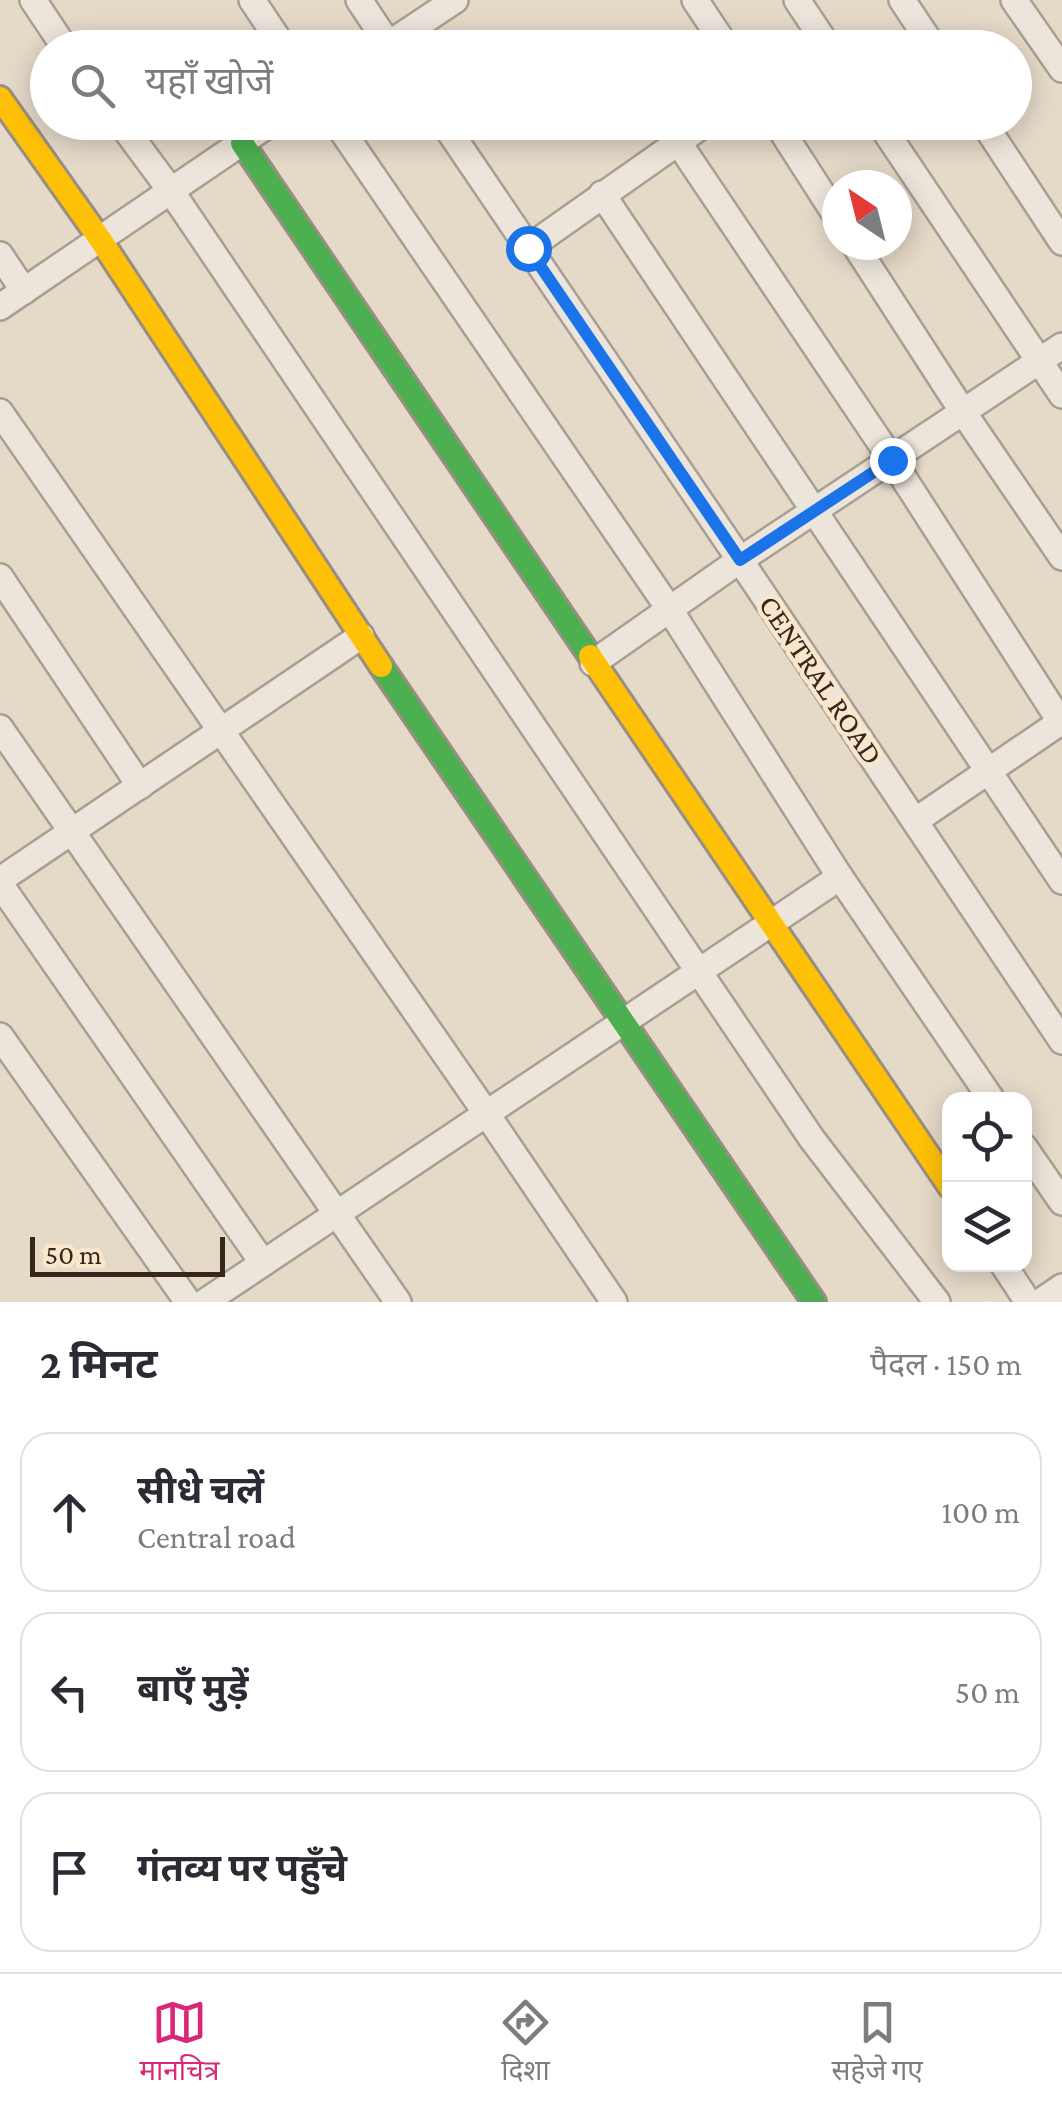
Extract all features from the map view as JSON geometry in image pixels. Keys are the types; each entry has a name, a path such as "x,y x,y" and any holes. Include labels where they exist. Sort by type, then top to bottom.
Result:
{"street":[{"path":"33,0 53,30"},
{"path":"252,0 272,30"},
{"path":"359,0 378,30"},
{"path":"411,30 455,0"},
{"path":"696,0 715,30"},
{"path":"797,0 817,30"},
{"path":"902,0 922,30"},
{"path":"1014,0 1062,69"},
{"path":"0,98 100,238 361,636 814,1302"},
{"path":"133,140 812,1140 937,1302"},
{"path":"0,308 245,140"},
{"path":"348,140 670,610 840,877 987,1092"},
{"name":"CENTRAL ROAD","path":"454,140 1062,1041"},
{"path":"528,248 681,140"},
{"path":"788,140 822,194"},
{"path":"892,140 1062,395"},
{"path":"995,140 1062,242"},
{"path":"242,142 947,1182"},
{"path":"678,142 1062,722 915,821"},
{"path":"602,194 1062,881"},
{"path":"0,256 24,290"},
{"path":"865,260 1062,557"},
{"path":"593,662 1062,346"},
{"path":"0,412 614,1302"},
{"path":"0,576 140,786"},
{"path":"263,1263 0,882 361,636"},
{"path":"0,728 398,1302"},
{"path":"205,1302 840,877"},
{"path":"0,1036 188,1302"},
{"path":"1032,1159 1062,1202"},
{"path":"1007,1272 1028,1302"},
{"path":"1040,1302 1062,1287"}],"traffic: fast":[{"path":"242,143 590,656"},
{"path":"381,666 814,1302"}],"traffic: slow":[{"path":"0,98 100,239 381,666"},
{"path":"590,656 947,1182"}],"route":[{"path":"528,248 740,560 892,460"}]}
